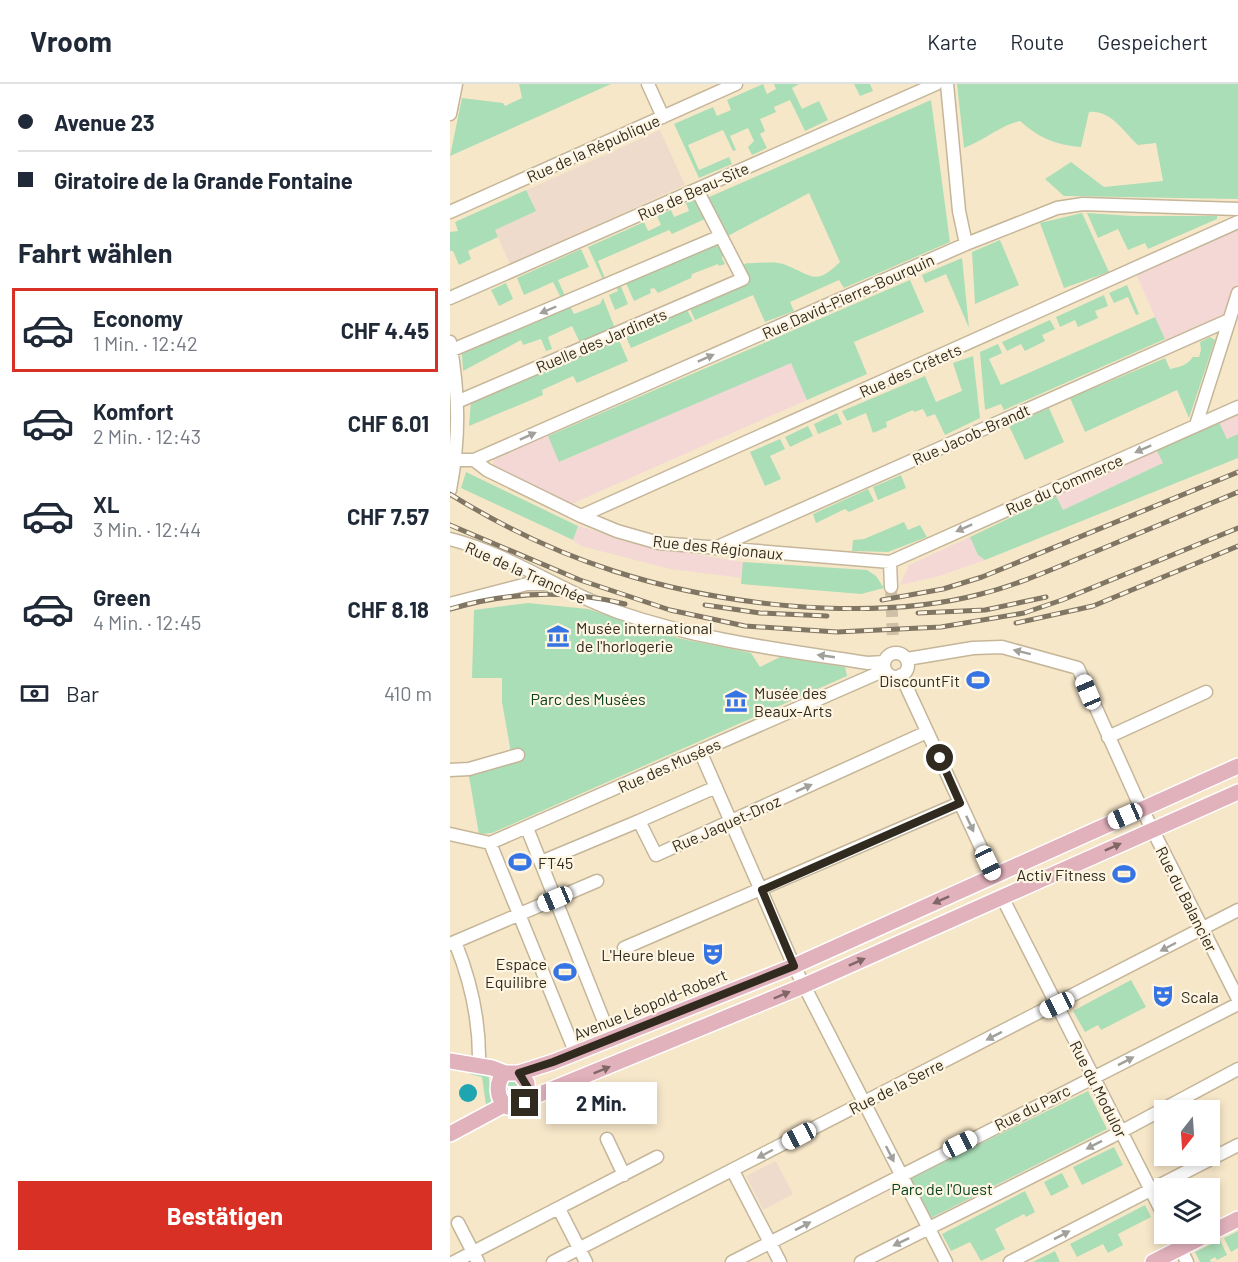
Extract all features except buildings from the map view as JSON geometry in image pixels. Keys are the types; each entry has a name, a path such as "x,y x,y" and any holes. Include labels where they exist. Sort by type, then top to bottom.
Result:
{"main road":[{"name":"Avenue Léopold-Robert","path":"512,1073 576,1054 609,1034 794,966 1238,766"},
{"path":"450,1134 504,1105 517,1107 528,1099 803,986 1238,792"},
{"path":"994,876 1002,897"},
{"path":"450,1061 512,1073 527,1083 528,1099"},
{"path":"504,1105 498,1085 512,1073"},
{"path":"1153,1262 1184,1255 1238,1219"}],"street":[{"path":"450,114 456,84"},
{"path":"648,84 663,117"},
{"name":"Rue de la République","path":"450,212 736,84"},
{"name":"Rue de Beau-Site","path":"450,298 936,84"},
{"path":"947,84 959,211 966,244"},
{"path":"450,490 456,460 456,404 451,348 602,288 721,236 697,190"},
{"name":"Rue David-Pierre-Bourquin","path":"474,460 966,244 1057,208 1083,204 1238,209"},
{"name":"Rue des Crêtets","path":"581,516 1238,222"},
{"name":"Ruelle des Jardinets","path":"456,404 743,279 721,236"},
{"path":"1196,425 1238,293"},
{"name":"Rue Jacob-Brandt","path":"712,548 1229,320"},
{"name":"Rue du Commerce","path":"890,562 1238,407"},
{"path":"456,460 474,460"},
{"name":"Rue des Régionaux","path":"474,460 487,470 581,516 617,531 659,543 890,562"},
{"name":"Rue de la Tranchée","path":"450,539 471,544 552,584 616,611 699,636 884,666 890,675 901,675"},
{"path":"890,562 891,587"},
{"path":"450,604 527,584 552,584"},
{"path":"884,666 893,646 907,659 907,670 901,675 994,876"},
{"path":"907,659 973,648 1002,647 1078,668 1152,830"},
{"name":"Rue des Musées","path":"490,843 700,751 884,666"},
{"path":"1108,737 1206,692"},
{"name":"Rue Jaquet-Droz","path":"639,820 656,855 927,732"},
{"path":"700,751 803,986 946,1262"},
{"path":"450,770 468,769 518,754"},
{"path":"541,862 716,787"},
{"path":"624,948 960,803"},
{"path":"527,828 609,1034"},
{"name":"Rue du Balancier","path":"1152,830 1238,1001"},
{"path":"450,834 490,843 576,1054"},
{"path":"479,1065 477,1025 468,972 453,943 597,881"},
{"name":"Rue du Modulor","path":"1002,897 1154,1197"},
{"name":"Rue de la Serre","path":"553,1262 1238,910"},
{"name":"Rue du Parc","path":"732,1262 1238,1001"},
{"path":"861,1262 1238,1069"},
{"path":"607,1139 624,1174"},
{"path":"1010,1262 1238,1145"},
{"path":"453,1262 476,1257 559,1209 657,1157"},
{"path":"734,1171 780,1262"},
{"path":"559,1209 586,1262"},
{"path":"458,1223 476,1257"}],"shaded area":[{"path":"660,130 685,185 510,264 485,209"},
{"path":"1238,229 1238,282 1227,318 1167,344 1136,274"},
{"path":"791,362 807,400 569,505 492,469 494,456 548,436 560,462"},
{"path":"1238,411 1238,434 1227,439 1218,420"},
{"path":"1156,449 1163,463 1063,510 1056,496"},
{"path":"578,526 663,549 743,562 743,578 670,569 581,546 573,540"},
{"path":"970,537 978,555 985,560 936,577 900,585 909,565"},
{"path":"776,1161 793,1194 763,1210 746,1176"}],"green space":[{"path":"519,84 611,84 450,156 462,98 503,103 505,106 522,98"},
{"path":"763,84 767,94 776,89 774,84 799,84 792,88 802,109 819,101 828,120 805,131 790,100 774,107 776,112 760,119 765,131 760,134 767,148 752,155 748,147 754,141 748,128 730,136 736,150 733,151 723,130 688,145 699,170 729,157 732,164 699,178 674,124 713,107 717,116 731,110 727,100"},
{"path":"854,84 870,84 873,91 860,96"},
{"path":"957,84 1238,84 1238,199 1064,196 1045,179 1071,162 1104,187 1163,181 1156,143 1138,145 1111,118 1097,112 1089,112 1081,147 1048,140 1020,121 1005,126 964,148"},
{"path":"931,100 950,242 844,288 839,280 790,302 794,311 765,322 753,295 695,320 689,307 748,282 743,265 747,263 772,262 786,265 814,277 825,274 840,262 809,193 726,237 707,198"},
{"path":"526,190 536,211 495,230 498,237 468,251 471,259 459,265 453,251 450,251 450,232 458,231 455,222"},
{"path":"695,199 707,218 672,234 669,230 598,261 606,281 604,282 588,247 644,222 648,231 661,225 657,216 671,210 674,217 689,211 686,203"},
{"path":"1082,213 1109,272 1064,288 1040,223"},
{"path":"1087,213 1132,216 1217,216 1217,219 1148,249 1145,243 1128,250 1118,229 1098,238"},
{"path":"1000,240 1019,285 975,304 972,252"},
{"path":"720,241 725,250 722,258 725,264 719,266 718,264 692,274 691,278 658,293 654,288 650,289 651,293 634,301 625,281"},
{"path":"581,249 589,267 558,280 566,298 562,300 553,282 524,295 517,278"},
{"path":"962,258 969,328 946,274 925,283 922,275"},
{"path":"910,280 924,312 854,342 867,374 807,400 791,363 559,462 548,436"},
{"path":"506,283 513,299 499,306 491,290"},
{"path":"620,284 628,304 615,310 609,295 618,291 616,286"},
{"path":"1127,285 1139,314 1136,315 1128,297 1114,303 1109,293"},
{"path":"1104,295 1108,306 1095,311 1098,318 1078,327 1075,320 1060,327 1056,317"},
{"path":"603,298 616,331 581,345 572,326 548,337 552,349 546,351 541,339 523,345 521,340 463,371 462,354 570,306 574,314 600,304"},
{"path":"686,308 693,321 631,348 625,335"},
{"path":"1155,317 1165,339 1004,410 1001,404 985,410 980,352 998,344 1002,353 989,359 1001,385"},
{"path":"1050,320 1055,329 1042,335 1045,341 1025,351 1021,344 1007,351 1002,342"},
{"path":"1210,337 1215,340 1189,418 1177,390 1085,432 1070,398 1165,358 1170,369 1182,366 1193,357 1199,357 1200,342"},
{"path":"618,338 628,361 577,383 573,376 542,390 543,395 469,426 471,401"},
{"path":"973,356 980,418 945,435 935,414 927,417 923,409 914,412 913,410 886,422 887,427 873,433 866,413 847,421 842,411 925,376 936,402 962,391 953,363"},
{"path":"1049,408 1064,442 1025,460 1009,426"},
{"path":"837,413 842,424 818,434 814,424"},
{"path":"1218,420 1227,439 1238,434 1238,458 985,560 978,555 970,537 1056,496 1063,510 1163,463 1156,449"},
{"path":"808,426 813,436 790,447 785,437"},
{"path":"780,439 785,449 770,456 781,479 765,486 750,452"},
{"path":"466,472 578,526 573,540 461,488"},
{"path":"901,475 906,488 878,500 873,487"},
{"path":"868,489 874,501 849,512 845,509 816,523 813,514"},
{"path":"904,522 908,530 920,525 927,537 888,552 852,551 853,540 864,539"},
{"path":"743,562 867,570 876,576 884,588 861,594 741,584"},
{"name":"Parc des Musées","path":"528,603 588,609 678,638 751,653 760,667 780,657 845,667 847,676 492,833 479,834 467,765 511,753 502,702 502,678 472,678 474,610"},
{"path":"1131,980 1146,1007 1101,1030 1098,1025 1085,1032 1073,1011"},
{"path":"469,1071 488,1073 493,1106 478,1115 478,1111 486,1105 482,1077 470,1074"},
{"path":"507,1081 516,1081 520,1093 510,1097"},
{"name":"Parc de l'Ouest","path":"1088,1091 1107,1129 931,1218 910,1178"},
{"path":"1114,1147 1123,1165 1082,1185 1073,1167"},
{"path":"1062,1173 1069,1187 1051,1196 1044,1182"},
{"path":"1025,1191 1035,1212 1026,1217 1024,1214 995,1229 1005,1249 981,1261 970,1242 951,1251 942,1234"},
{"path":"1145,1205 1151,1217 1118,1234 1123,1245 1108,1253 1103,1244 1077,1257 1070,1244"},
{"path":"1238,1231 1238,1248 1231,1252 1224,1238"},
{"path":"1220,1240 1227,1255 1217,1260 1215,1257 1210,1260 1211,1262 1200,1262 1195,1252 1212,1244 1220,1244"},
{"path":"1055,1251 1060,1262 1033,1262"}],"water":[{"path":"468,1084 474,1087 477,1093 474,1099 468,1102 462,1099 459,1093 462,1087"}],"tunnel":[{"path":"891,587 893,640"}],"railway":[{"path":"882,600 943,589 982,577 1238,472"},
{"path":"450,494 490,518 572,556 656,583 745,601 791,606 863,609 934,603 995,590 1048,571 1238,492"},
{"path":"450,525 580,580 670,610 745,626 837,632 941,627 1024,613 1062,600 1238,528"},
{"path":"1016,623 1093,606 1238,546"},
{"path":"450,609 494,599 537,594 581,596 625,604"},
{"path":"918,613 985,610 1046,597"},
{"path":"705,605 760,613 827,616"}],"place":[{"name":"Musée international de l'horlogerie","path":"558,636"},
{"name":"DiscountFit","path":"978,680"},
{"name":"Musée des Beaux-Arts","path":"736,701"},
{"name":"FT45","path":"520,862"},
{"name":"Activ Fitness","path":"1124,874"},
{"name":"L'Heure bleue","path":"713,954"},
{"name":"Espace Equilibre","path":"565,972"},
{"name":"Scala","path":"1163,996"}],"route":[{"path":"525,1103 529,1094 527,1083 519,1073 553,1062 794,966 762,890 960,803 940,758"}]}
